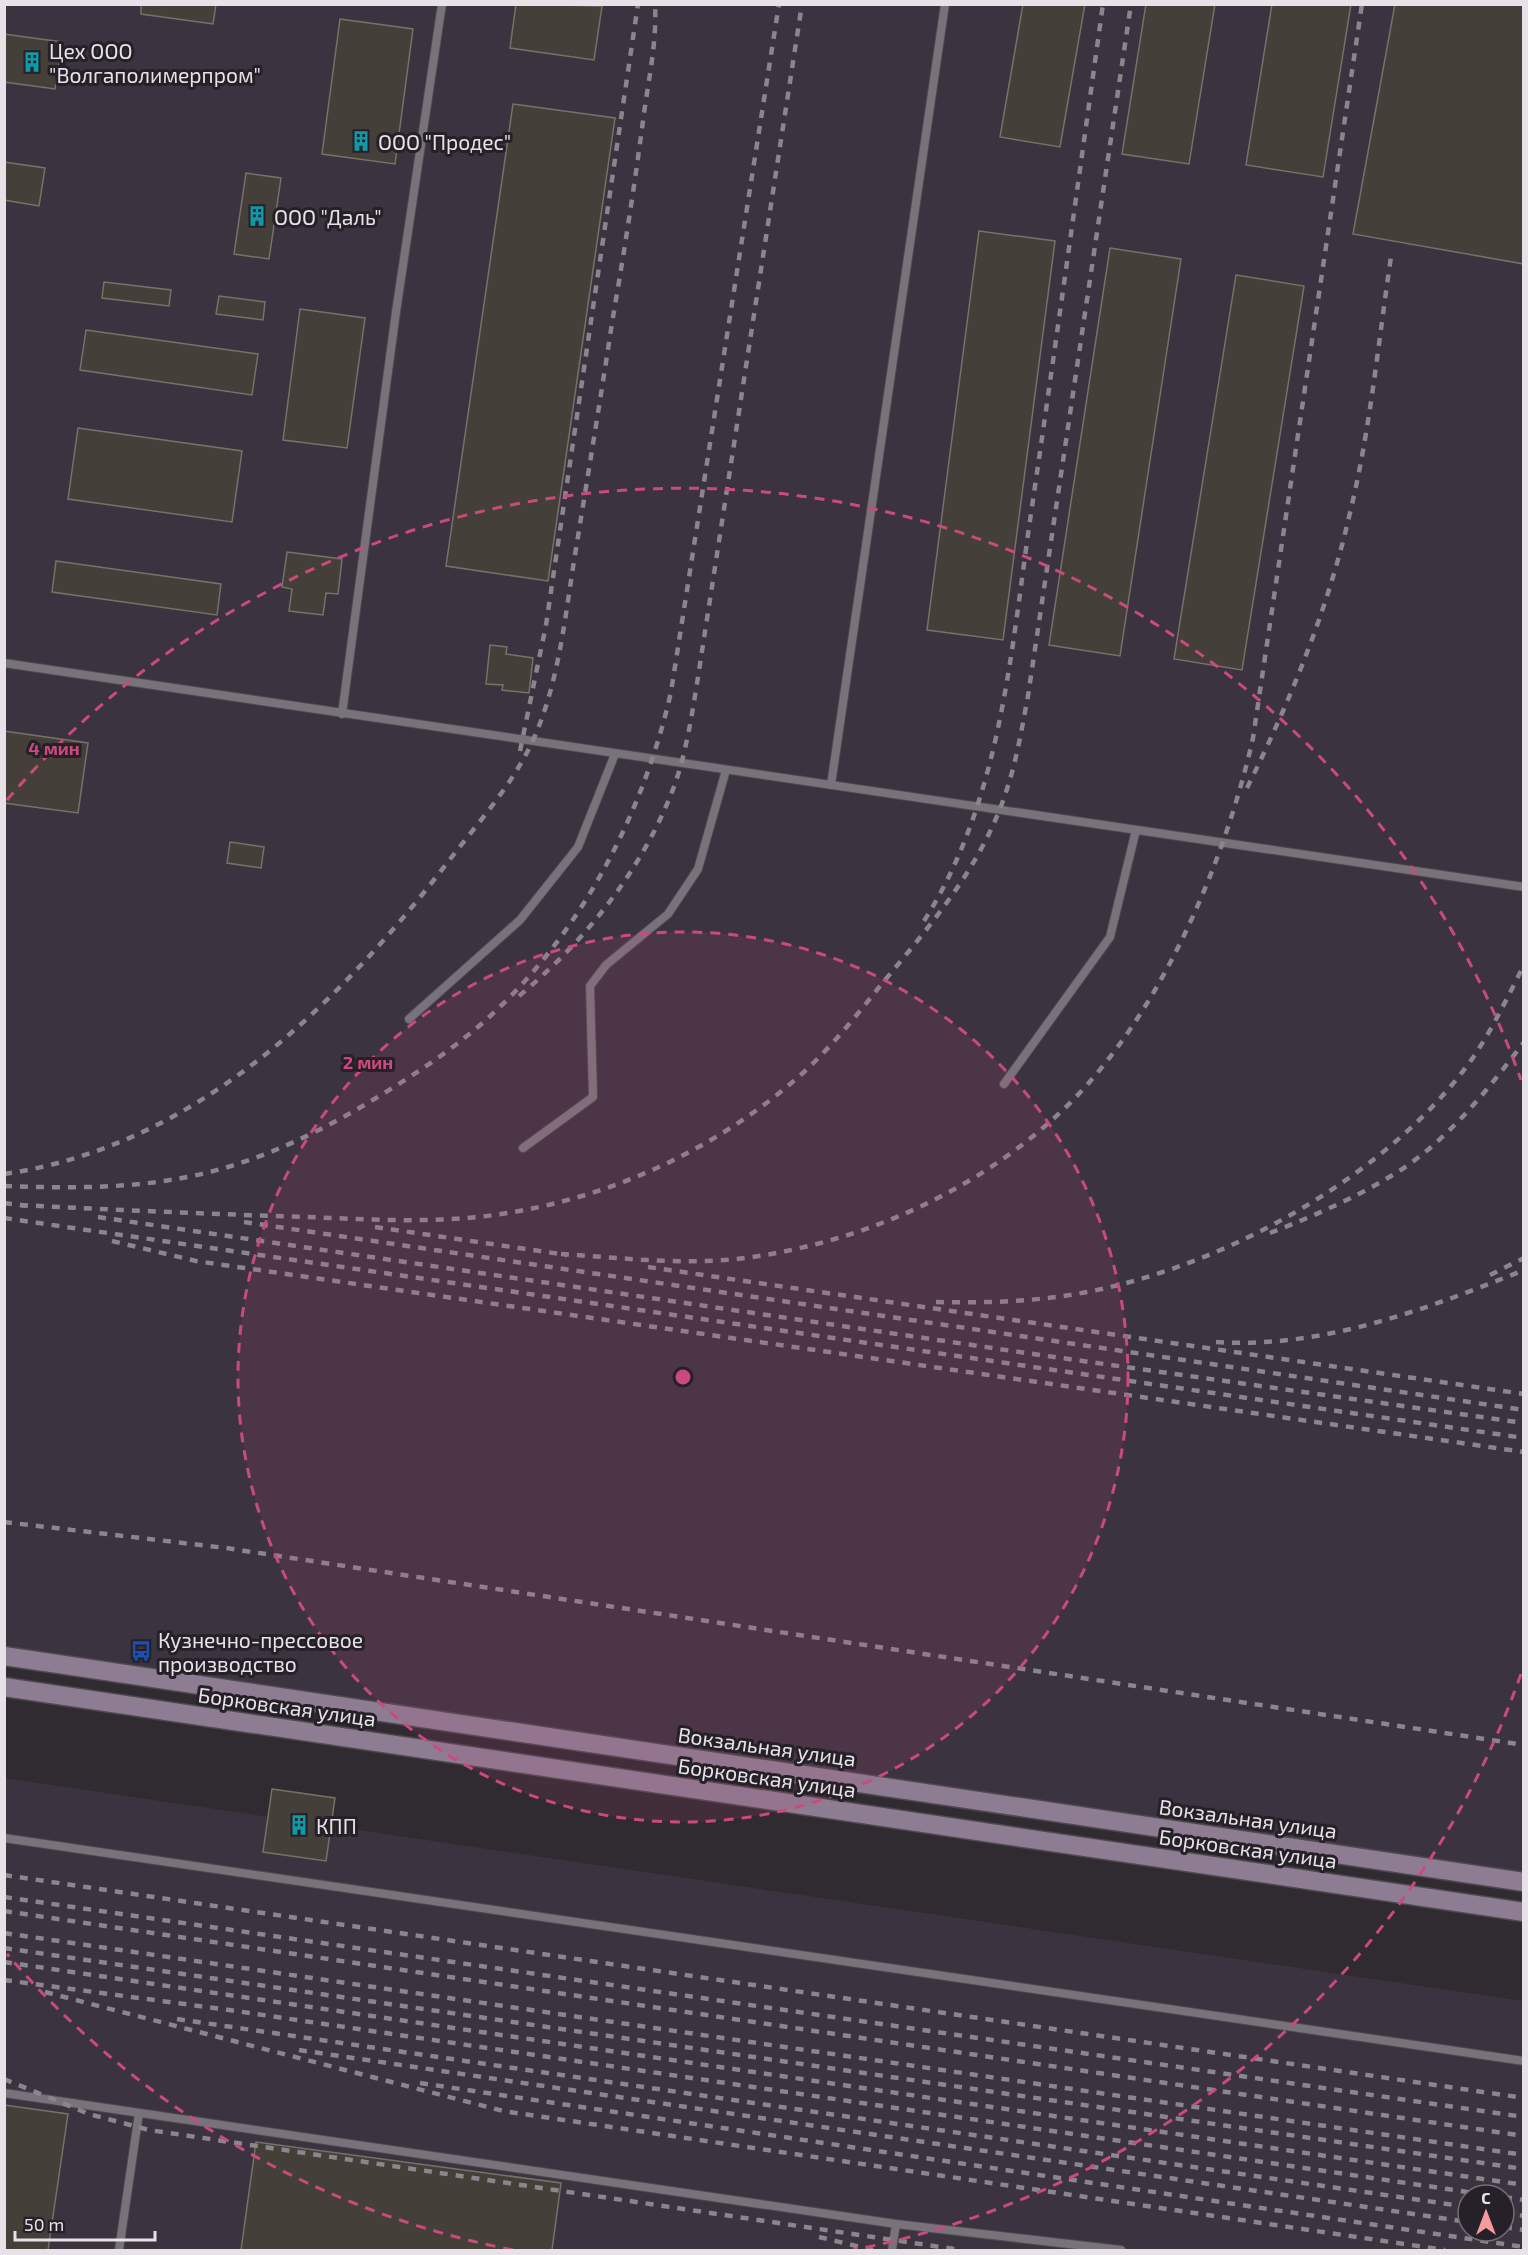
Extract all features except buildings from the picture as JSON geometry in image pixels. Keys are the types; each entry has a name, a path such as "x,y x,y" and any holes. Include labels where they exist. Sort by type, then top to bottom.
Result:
{"main road":[{"name":"Вокзальная улица","path":"4,1656 1524,1882"},
{"name":"Борковская улица","path":"4,1687 1524,1912"}],"lane":[{"path":"342,714 398,300 442,4"},
{"path":"831,785 945,4"},
{"path":"4,663 1524,887"},
{"path":"409,1019 519,920 578,847 615,754"},
{"path":"523,1148 593,1097 590,986 606,965 668,914 698,868 726,770"},
{"path":"1004,1084 1110,937 1136,830"},
{"path":"4,1838 1524,2061"},
{"path":"4,2093 896,2224 1121,2250"},
{"path":"119,2250 140,2113"},
{"path":"892,2250 896,2224"}],"shaded area":[{"path":"4,5 1523,5 1523,1876 5,1649"},
{"path":"4,1778 1523,2001 1523,2250 5,2250"}],"railway":[{"path":"520,751 546,625 638,4"},
{"path":"4,1174 74,1158 139,1133 200,1100 258,1061 311,1015 361,965 451,858 499,797 520,765 545,711 560,647 633,192 652,59 655,4"},
{"path":"4,1186 93,1187 160,1182 232,1166 303,1138 397,1085 472,1032 509,998 542,961 572,921 599,878 642,787 671,692 779,4"},
{"path":"519,996 565,954 625,880 657,826 683,758 696,690 802,4"},
{"path":"924,921 951,873 972,822 988,770 1000,717 1018,609 1103,4"},
{"path":"20,1205 392,1220 457,1219 523,1210 610,1187 693,1150 732,1127 769,1101 824,1052 918,941 953,894 984,843 997,817 1011,778 1028,696 1131,4"},
{"path":"561,1254 660,1261 734,1259 802,1248 886,1221 966,1182 1003,1159 1038,1132 1071,1102 1104,1065 1134,1024 1186,932 1207,883 1226,834 1253,738 1362,4"},
{"path":"1247,788 1306,656 1340,552 1363,453 1391,257"},
{"path":"936,1302 1041,1299 1076,1294 1128,1282 1182,1266 1235,1244 1287,1217 1336,1187 1383,1152 1424,1115 1460,1075 1478,1050 1524,965"},
{"path":"1270,1233 1347,1200 1391,1176 1429,1149 1464,1116 1524,1042"},
{"path":"4,1203 27,1206"},
{"path":"98,1217 1040,1355 1524,1423"},
{"path":"4,1218 1524,1438"},
{"path":"244,1222 1524,1410"},
{"path":"375,1227 567,1255"},
{"path":"112,1241 196,1261 1524,1452"},
{"path":"1490,1275 1524,1258"},
{"path":"648,1267 1524,1394"},
{"path":"1216,1342 1256,1343 1334,1333 1412,1312 1524,1270"},
{"path":"4,1522 226,1548 1524,1745"},
{"path":"4,1875 1524,2098"},
{"path":"4,1897 1524,2117"},
{"path":"4,1911 1524,2136"},
{"path":"4,1933 1524,2155"},
{"path":"4,1948 1524,2169"},
{"path":"4,1962 1524,2185"},
{"path":"4,1980 229,2010 1456,2190"},
{"path":"45,1992 503,2111 1445,2250"},
{"path":"177,2019 1456,2205"},
{"path":"299,2050 1456,2220"},
{"path":"4,2079 89,2114 149,2130 961,2250"},
{"path":"420,2083 1524,2247"},
{"path":"1516,2199 1524,2200"},
{"path":"1516,2215 1524,2216"},
{"path":"1516,2229 1524,2230"},
{"path":"819,2237 873,2250"}],"place":[{"name":"Цех ООО \"Волгаполимерпром\"","path":"32,62"},
{"name":"ООО \"Продес\"","path":"361,141"},
{"name":"ООО \"Даль\"","path":"257,216"},
{"name":"Кузнечно-прессовое производство","path":"141,1651"},
{"name":"КПП","path":"299,1825"}]}
